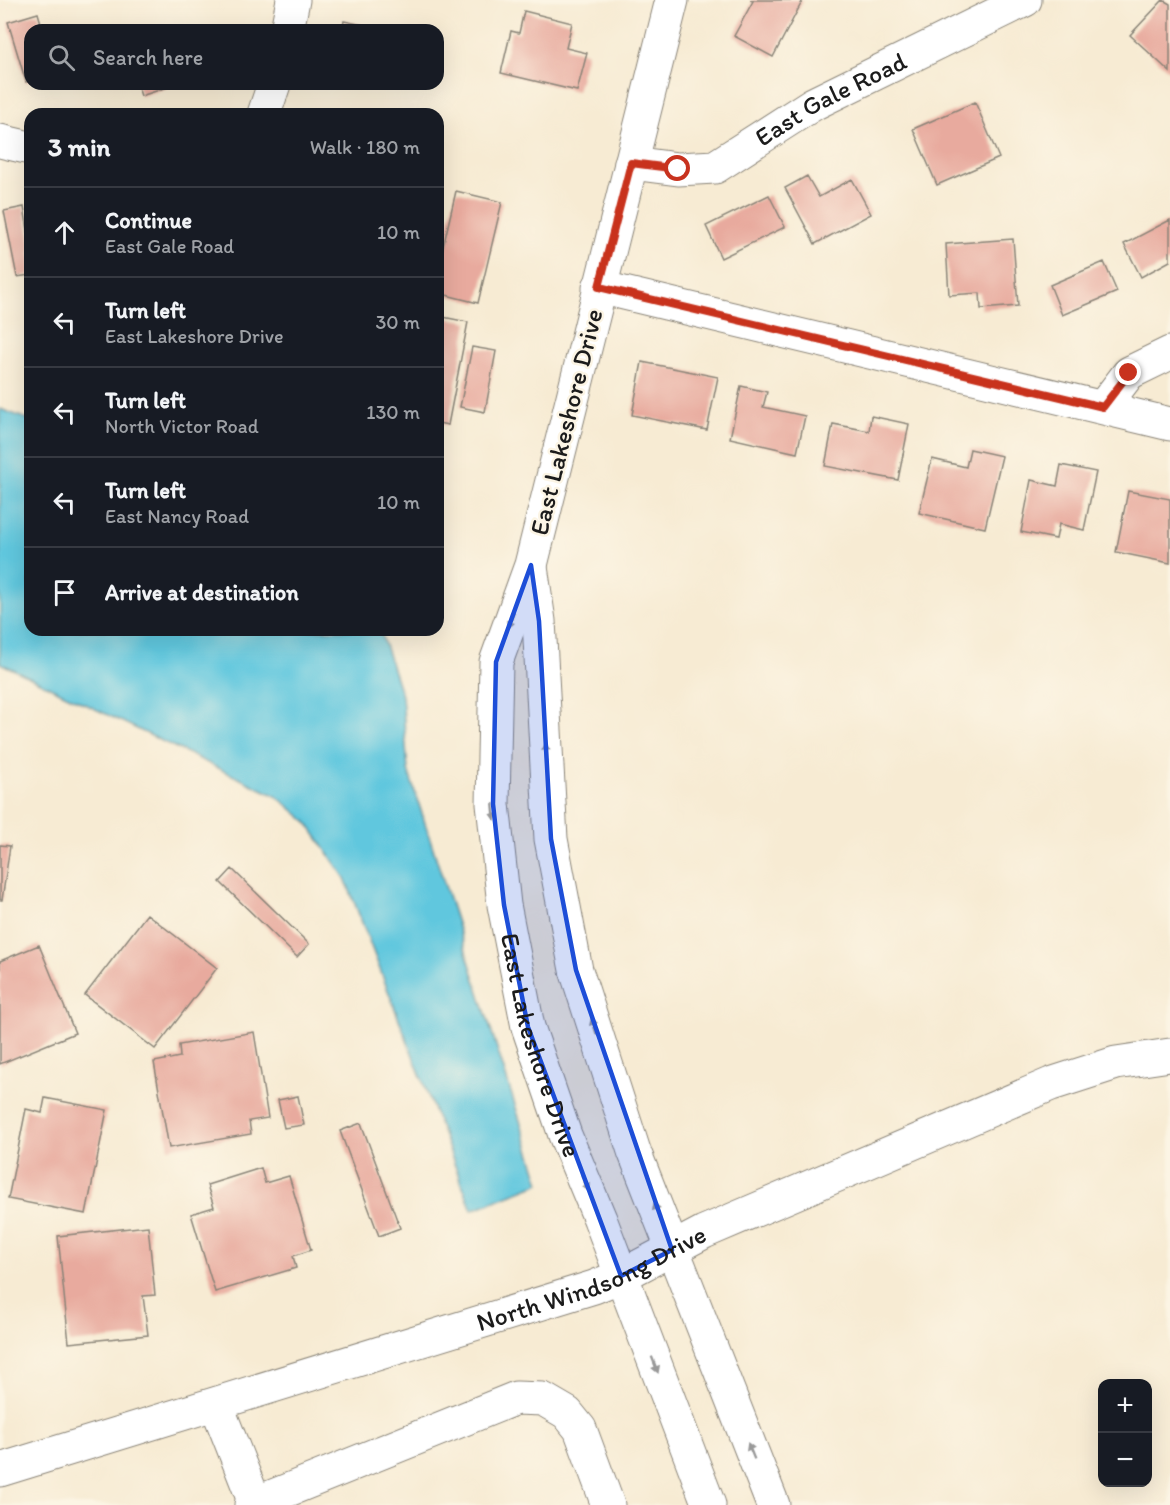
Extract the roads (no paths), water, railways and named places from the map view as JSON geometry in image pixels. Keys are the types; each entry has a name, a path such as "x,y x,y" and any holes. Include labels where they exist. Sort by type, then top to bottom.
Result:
{"main road":[{"path":"287,24 293,0"},
{"name":"East Lakeshore Drive","path":"672,0 531,565 496,662 493,804 504,905 528,1027 565,1135 709,1505"},
{"name":"East Gale Road","path":"631,163 678,169 715,167 813,104 1025,0"},
{"path":"266,108 272,90"},
{"path":"0,141 24,147"},
{"path":"599,287 1170,424"},
{"path":"1103,407 1129,373 1170,353"},
{"name":"East Lakeshore Drive","path":"531,565 539,621 551,839 576,970 634,1151 773,1505"},
{"name":"North Windsong Drive","path":"0,1470 594,1287 621,1276 704,1232 1051,1084 1116,1063 1170,1055"},
{"path":"216,1404 253,1504 516,1398 543,1399 567,1413 580,1430 608,1505"}],"water":[{"path":"0,409 24,418 24,636 382,636 402,696 408,770 540,1183 472,1210 345,878 306,821 276,796 0,663"}]}
